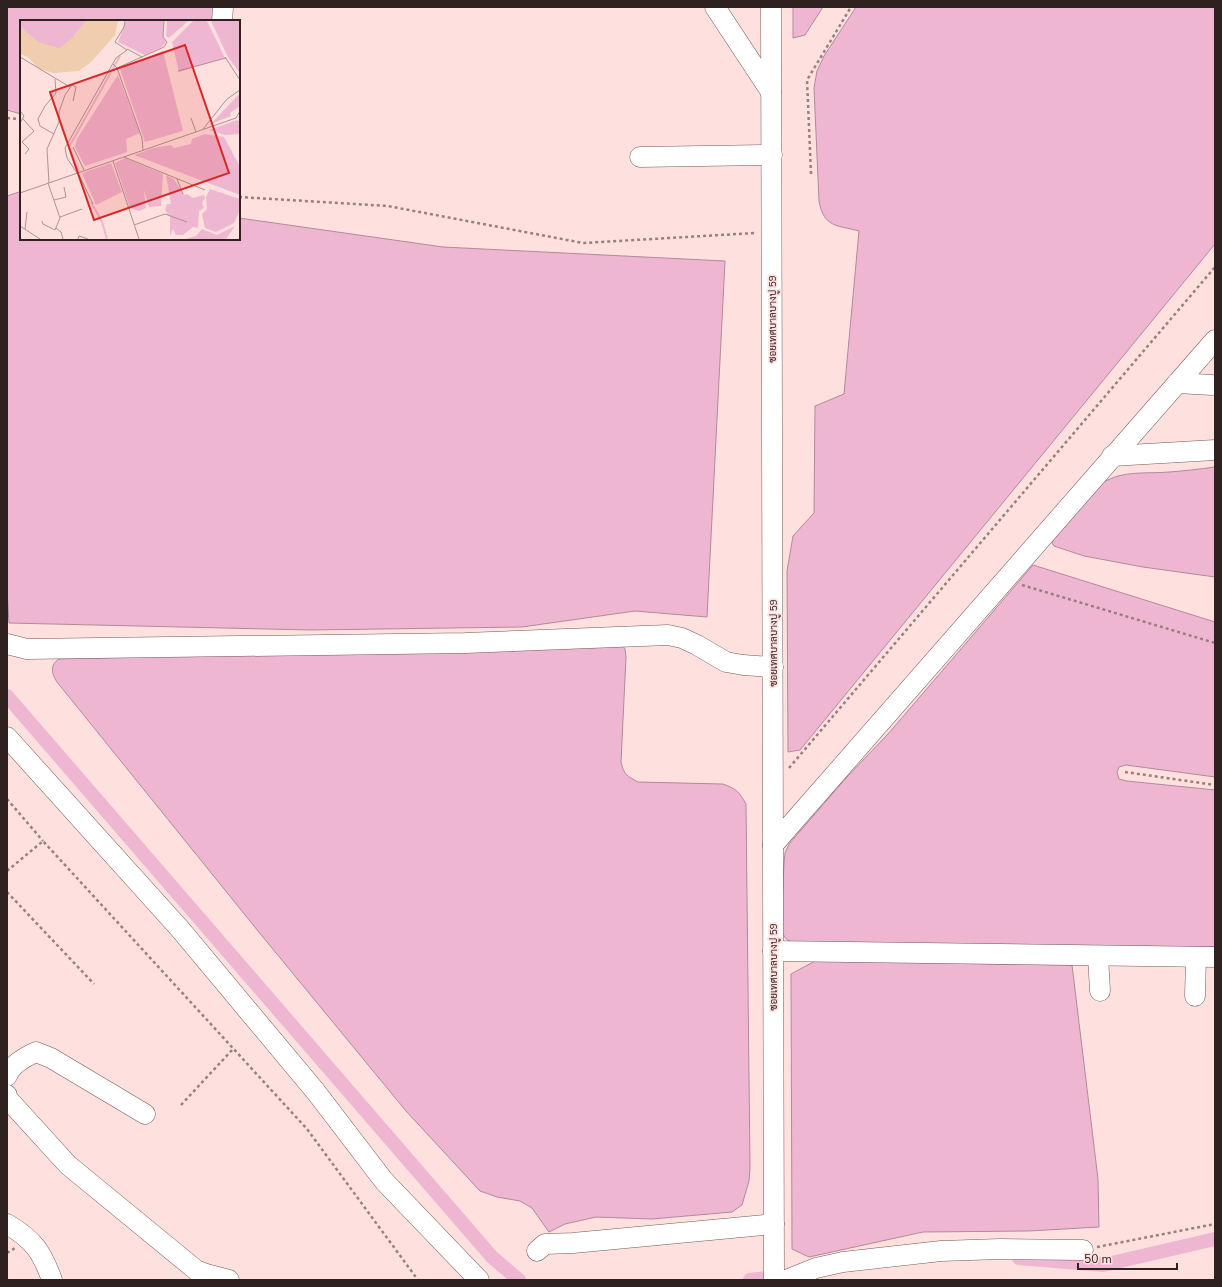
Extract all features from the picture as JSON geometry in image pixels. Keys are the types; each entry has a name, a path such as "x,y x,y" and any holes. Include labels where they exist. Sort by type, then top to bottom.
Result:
{"street":[{"path":"222,20 223,7"},
{"path":"715,7 771,92"},
{"name":"ซอยเทศบาลบางปู 59","path":"771,7 774,1280"},
{"path":"640,157 772,155"},
{"path":"773,845 1215,340"},
{"path":"1177,383 1212,384"},
{"path":"1112,456 1215,450"},
{"path":"7,644 27,649 465,643 668,635 682,638 697,644 726,662 742,665 773,667"},
{"path":"7,737 180,929 316,1092 384,1181 478,1280"},
{"path":"773,951 1206,957 1195,996"},
{"path":"1098,956 1100,991"},
{"path":"7,1076 9,1072 25,1057 36,1052 51,1058 145,1114"},
{"path":"9,1103 68,1165 196,1270 229,1280"},
{"path":"7,1224 17,1230 38,1250 52,1280"},
{"path":"537,1251 545,1244 573,1243 774,1224"},
{"path":"786,1280 816,1268 843,1262 941,1251 1083,1250"}],"path":[{"path":"811,174 806,80 851,7"},
{"path":"7,118 20,119"},
{"path":"240,197 388,206 583,243 772,232"},
{"path":"773,780 789,767 1215,267"},
{"path":"1005,579 1215,643"},
{"path":"1125,772 1215,785"},
{"path":"7,799 43,842 307,1129 418,1280"},
{"path":"7,870 43,842"},
{"path":"7,892 94,984"},
{"path":"180,1105 233,1048"},
{"path":"1083,1250 1215,1224"}],"shaded area":[{"path":"7,7 216,7 215,20 20,20 20,114 7,110"},
{"path":"793,7 823,7 805,35 793,38"},
{"path":"856,7 1215,7 1215,244 800,750 788,752 787,571 793,536 814,513 815,406 844,394 859,231 833,224 828,221 821,210 819,201 814,88 817,71 824,56"},
{"path":"20,192 20,240 240,240 240,218 443,247 725,261 707,617 635,611 522,627 310,630 9,623 7,590 7,196"},
{"path":"1215,467 1215,577 1143,567 1084,556 1054,546 1052,543 1102,483 1110,479 1134,473 1175,472"},
{"path":"1033,565 1215,622 1215,777 1126,765 1119,767 1117,772 1119,779 1127,781 1215,790 1215,947 797,943 788,940 783,935 781,928 784,863 785,853 789,844 846,778 888,734"},
{"path":"621,643 625,649 626,657 621,762 623,770 638,782 723,784 737,791 746,804 749,1181 742,1205 732,1212 652,1219 596,1217 565,1224 549,1232 532,1208 520,1201 497,1197 480,1191 406,1111 258,931 57,682 52,669 56,661 59,659"},
{"path":"815,961 1072,965 1098,1179 1099,1227 1029,1231 923,1232 809,1257 792,1249 791,974"}],"waterway":[{"path":"7,696 492,1257 519,1280"},
{"path":"1019,1258 1103,1265 1215,1239"},
{"path":"750,1280 783,1276"}]}
